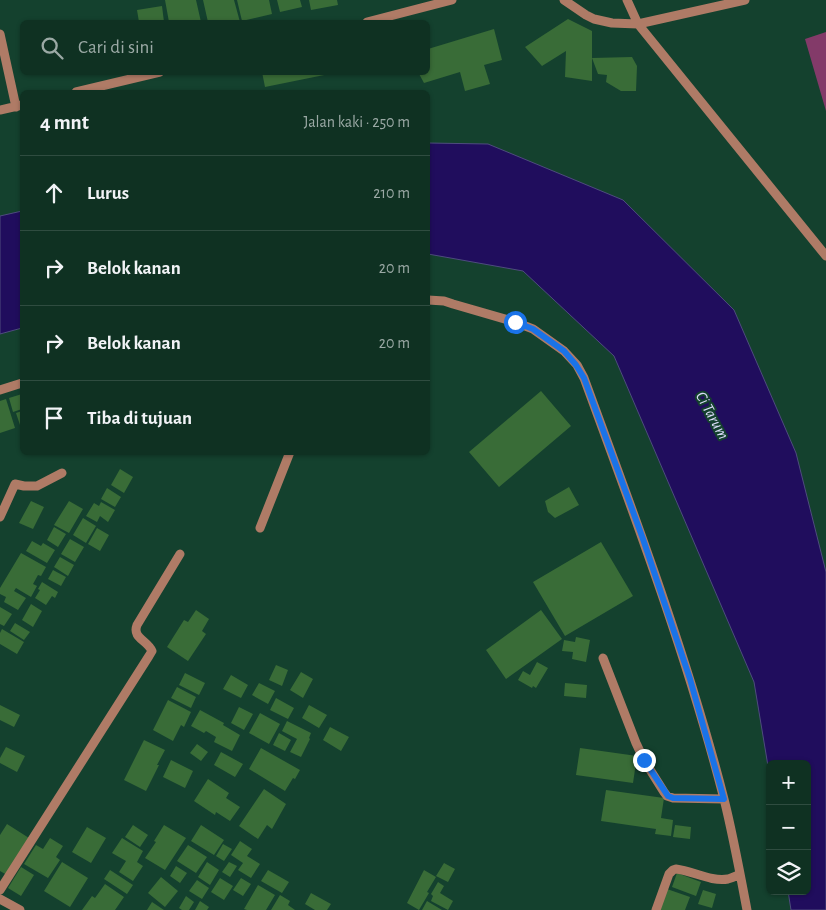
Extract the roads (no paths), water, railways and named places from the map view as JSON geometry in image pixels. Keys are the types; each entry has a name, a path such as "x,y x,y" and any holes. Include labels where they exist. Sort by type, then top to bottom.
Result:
{"street":[{"path":"375,20 452,0"},
{"path":"564,0 594,19 612,23 638,24 746,0"},
{"path":"627,0 638,24 826,256"},
{"path":"0,34 19,106 0,110"},
{"path":"84,90 147,75"},
{"path":"430,300 444,301 533,329 564,351 584,378 643,539 690,679 724,799 747,910"},
{"path":"0,390 20,385"},
{"path":"260,528 289,455"},
{"path":"0,517 15,484 37,486 62,473"},
{"path":"0,890 152,651 136,635 135,630 180,554"},
{"path":"603,658 636,743 664,792 673,798 724,799"},
{"path":"656,910 672,870 676,869 721,879 730,879 740,874"},
{"path":"0,899 20,910"}],"water":[{"name":"Ci Tarum","path":"430,143 488,144 623,200 734,310 796,453 826,572 826,910 791,910 789,895 811,895 811,760 767,760 754,682 614,356 523,271 430,254"},
{"path":"20,211 20,329 0,334 0,216"}]}
